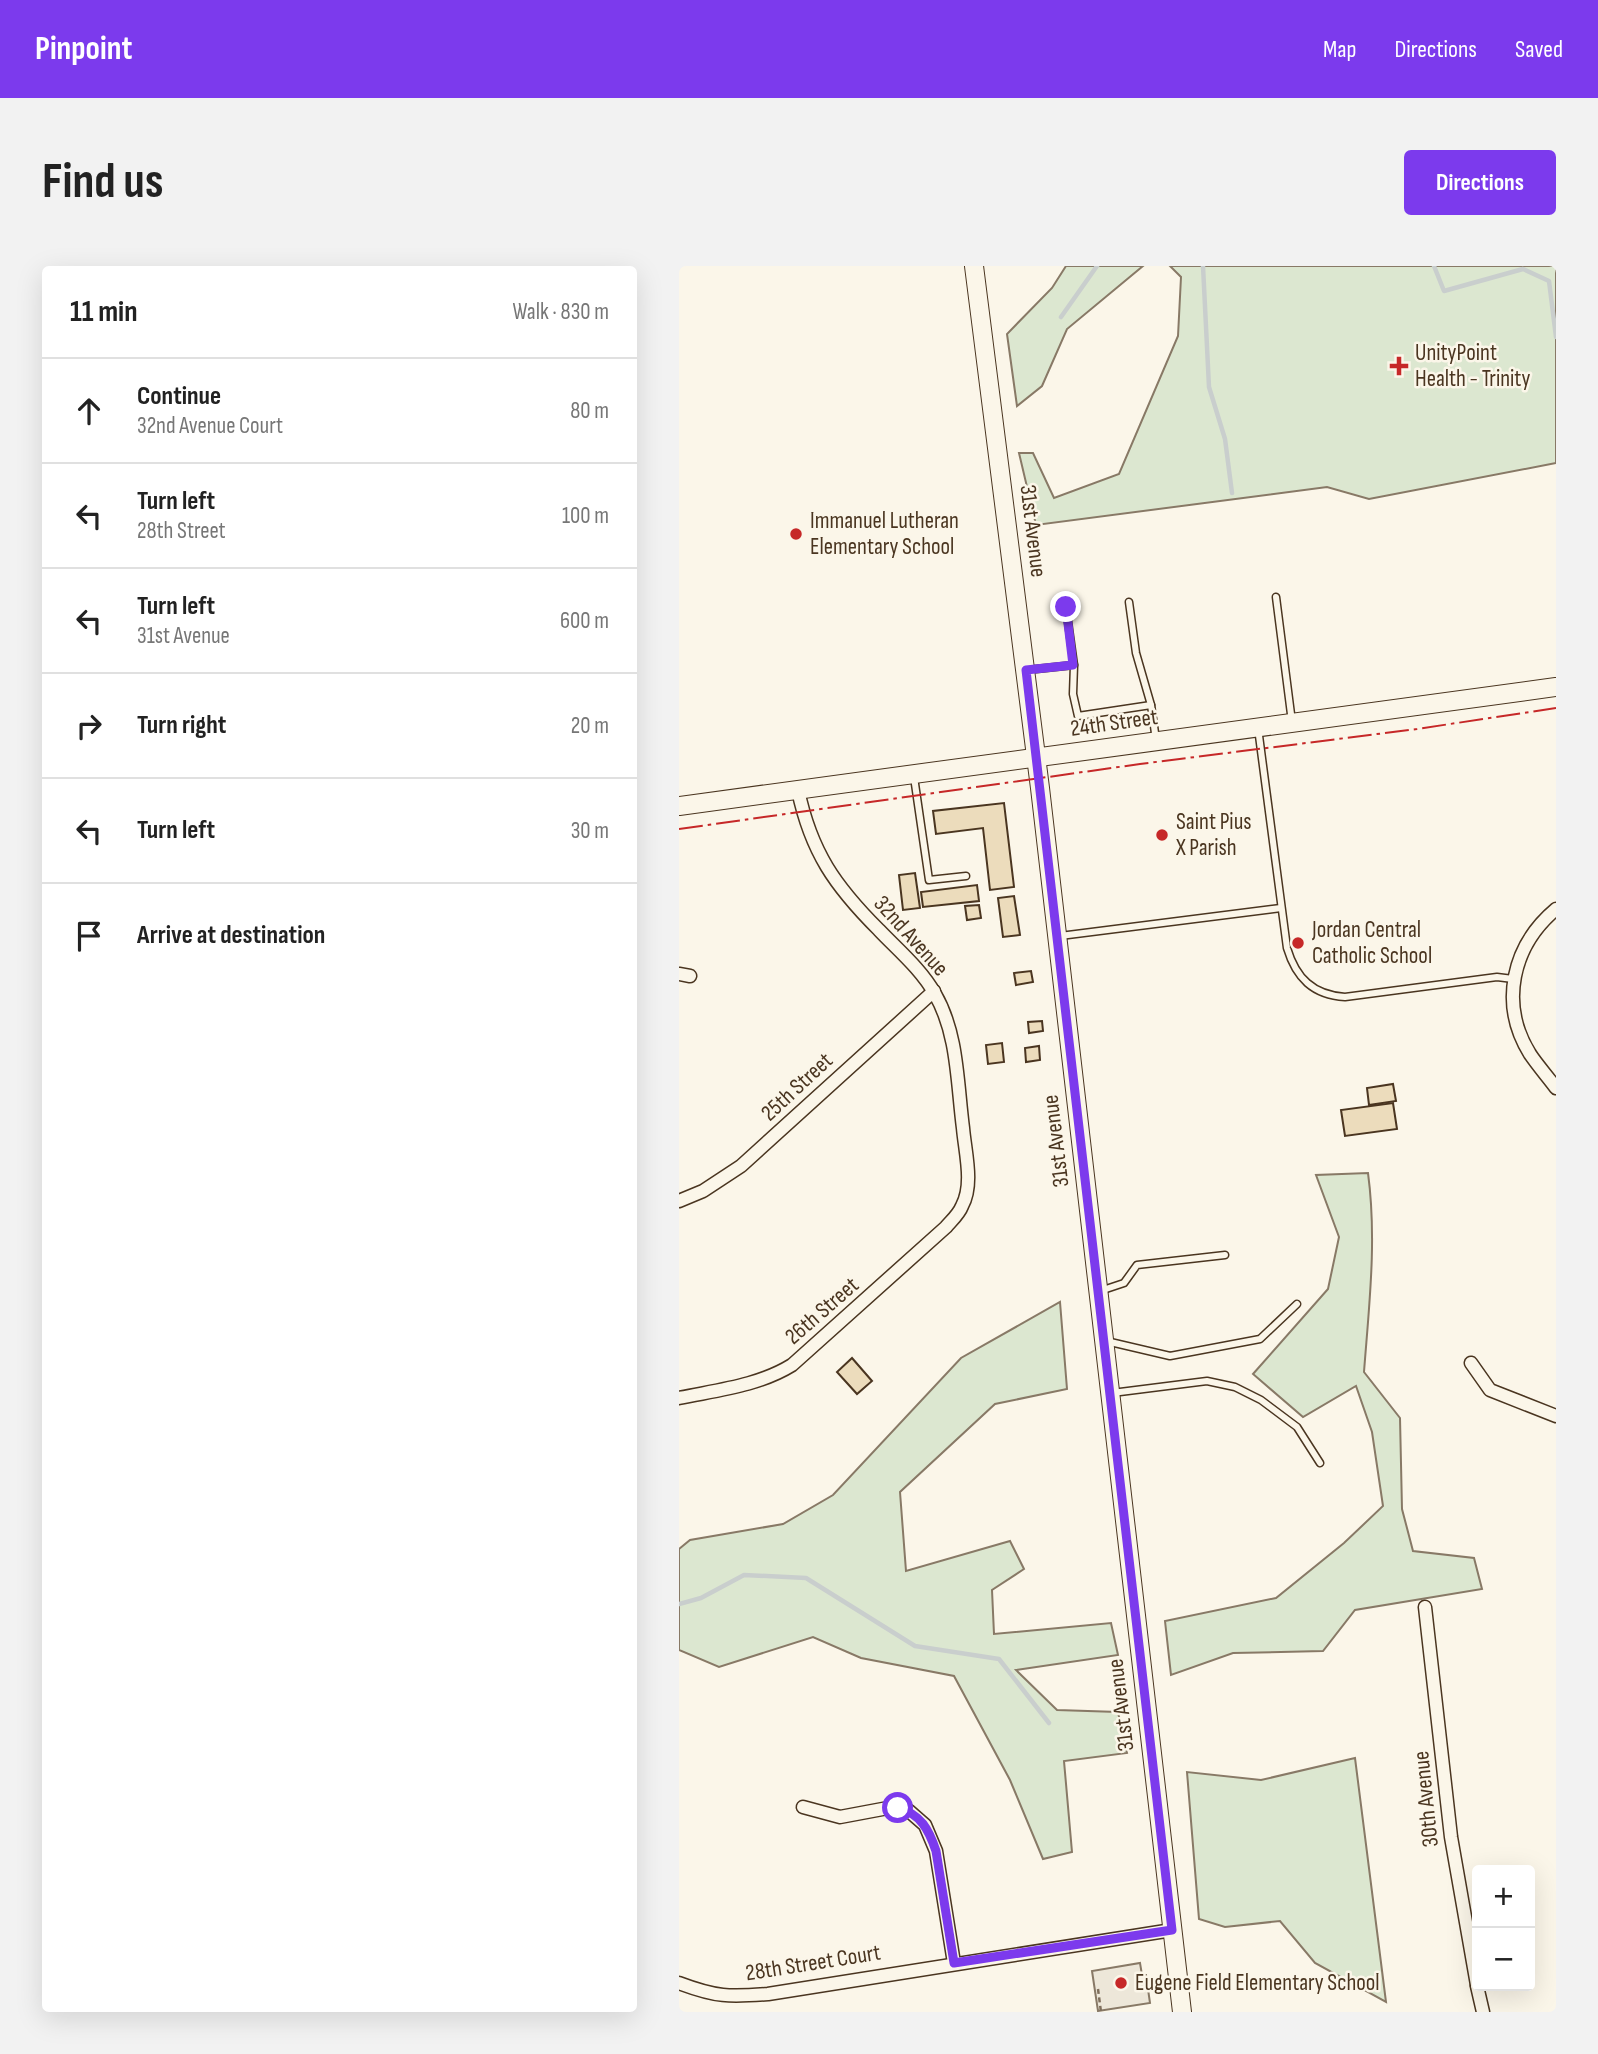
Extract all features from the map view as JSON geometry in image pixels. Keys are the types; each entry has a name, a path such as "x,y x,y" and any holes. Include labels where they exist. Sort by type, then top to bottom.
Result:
{"street":[{"name":"31st Avenue","path":"974,266 1026,670 1182,2012"},
{"name":"24th Street","path":"679,806 1556,687"},
{"name":"32nd Avenue","path":"798,790 808,832 831,874 856,906 915,966 934,991 947,1016 967,1167 968,1184 964,1204"},
{"path":"1556,909 1529,939 1517,961 1513,979 1517,1026 1529,1052 1556,1088"},
{"name":"25th Street","path":"679,1201 703,1191 741,1166 934,991"},
{"name":"26th Street","path":"679,1398 756,1382 775,1376 792,1365 946,1227 964,1204"},
{"path":"1471,1363 1490,1390 1556,1416"},
{"name":"30th Avenue","path":"1425,1607 1451,1836 1472,1956"},
{"path":"803,1807 840,1817 898,1808 917,1817 931,1836 936,1851 954,1963"},
{"name":"28th Street Court","path":"679,1983 705,1993 736,1996 768,1994 1172,1930"},
{"name":"30th Avenue","path":"1478,1991 1483,2012"}],"lane":[{"path":"1276,597 1292,723"},
{"path":"1129,602 1136,653 1151,705 1156,742"},
{"path":"1066,607 1073,665 1073,694 1078,716 1151,705"},
{"path":"1026,670 1073,665"},
{"path":"1258,728 1287,948 1296,972 1308,986 1325,994 1345,997 1497,977 1513,979"},
{"path":"914,775 929,880 966,876"},
{"path":"1057,937 1281,908"},
{"path":"1098,1292 1124,1283 1137,1265 1225,1255"},
{"path":"1104,1340 1170,1356 1260,1339 1297,1304"},
{"path":"1110,1393 1207,1381 1235,1387 1261,1400 1297,1427 1319,1463"}],"path":[{"path":"1098,1989 1101,2012"}],"green space":[{"path":"1066,266 1143,266 1067,329 1042,386 1017,406 1007,334 1052,288"},
{"name":"UnityPoint Health - Trinity","path":"1170,266 1556,266 1556,463 1369,499 1327,487 1036,525 1019,453 1033,453 1054,498 1119,474 1178,336 1181,277"},
{"path":"1368,1173 1372,1248 1364,1372 1400,1418 1402,1509 1413,1551 1474,1558 1482,1589 1355,1610 1323,1651 1233,1653 1171,1675 1165,1621 1276,1598 1344,1543 1383,1506 1372,1432 1356,1386 1303,1417 1253,1374 1328,1289 1339,1237 1316,1175"},
{"path":"1060,1302 1067,1389 995,1404 900,1492 906,1571 1010,1541 1024,1569 992,1590 994,1634 1111,1623 1118,1655 1016,1670 1057,1710 1118,1712 1127,1753 1064,1761 1072,1852 1043,1859 1010,1780 954,1676 861,1658 813,1637 719,1667 679,1650 679,1549 690,1540 783,1524 833,1495 961,1358"},
{"path":"1355,1758 1386,2002 1315,1963 1280,1921 1225,1927 1199,1919 1187,1772 1261,1780"}],"shaded area":[{"path":"1140,1963 1142,1975 1146,1975 1150,2003 1098,2011 1092,1971"}],"building":[{"path":"1004,803 1014,887 990,890 983,828 936,834 933,811"},
{"path":"915,873 920,908 903,910 899,875"},
{"path":"977,885 979,901 923,907 921,892"},
{"path":"1014,896 1020,935 1003,937 998,898"},
{"path":"979,905 981,918 967,920 965,906"},
{"path":"1031,971 1033,982 1016,985 1014,973"},
{"path":"1042,1021 1043,1031 1029,1033 1028,1022"},
{"path":"1002,1043 1004,1062 988,1064 986,1045"},
{"path":"1039,1046 1040,1060 1026,1062 1025,1048"},
{"path":"1393,1084 1396,1101 1369,1105 1367,1088"},
{"path":"1393,1103 1397,1129 1345,1136 1341,1110"},
{"path":"852,1358 872,1381 857,1394 837,1372"}],"waterway":[{"path":"1061,317 1097,266"},
{"path":"1203,266 1209,387 1225,439 1232,493"},
{"path":"1434,266 1444,291 1523,269 1549,281 1556,337"},
{"path":"679,1604 701,1598 744,1575 806,1578 915,1646 999,1659 1049,1723"}],"power":[{"path":"679,829 1556,708"}],"place":[{"name":"UnityPoint Health - Trinity","path":"1399,366"},
{"name":"Immanuel Lutheran Elementary School","path":"796,534"},
{"name":"Saint Pius X Parish","path":"1162,835"},
{"name":"Jordan Central Catholic School","path":"1298,943"},
{"name":"Eugene Field Elementary School","path":"1121,1983"}],"route":[{"path":"898,1808 917,1817 931,1836 936,1851 954,1963 1172,1930 1026,670 1073,665 1066,607"}]}
